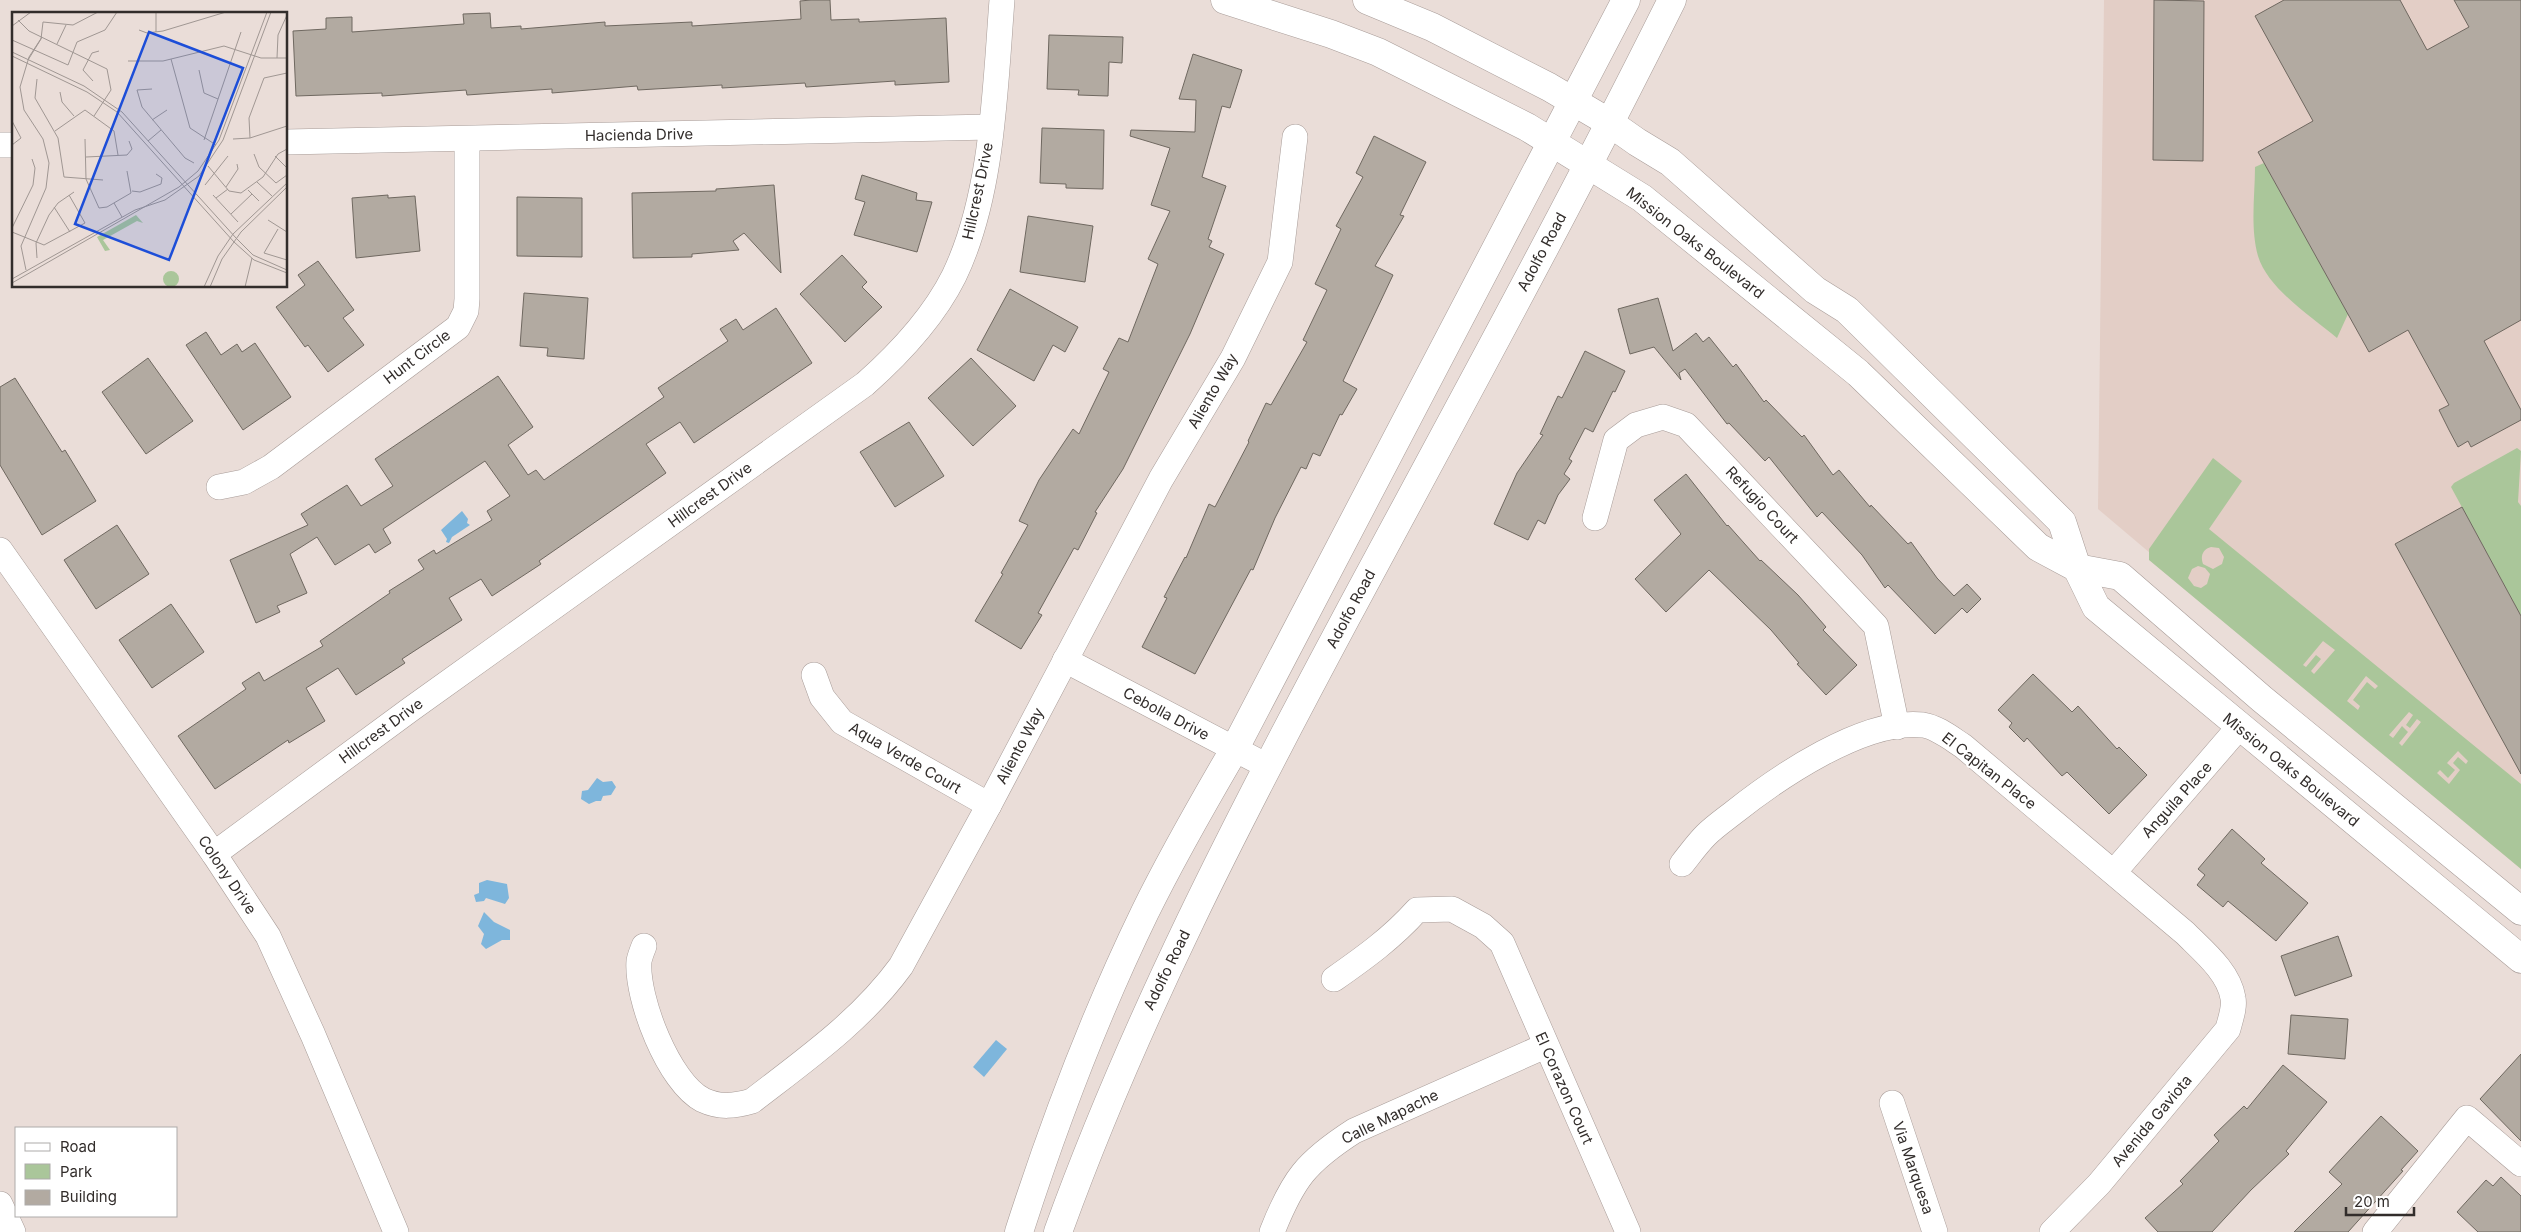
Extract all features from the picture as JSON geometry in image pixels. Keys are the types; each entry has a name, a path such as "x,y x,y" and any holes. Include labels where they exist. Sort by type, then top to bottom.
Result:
{"main road":[{"name":"Mission Oaks Boulevard","path":"1225,0 1331,34 1378,52 1527,127 1642,198 1858,373 2038,547 2077,568 2120,576 2262,699 2521,911"},
{"name":"Mission Oaks Boulevard","path":"1367,0 1432,27 1574,101 1670,162 1816,290 1847,310 2062,522 2077,568 2096,607 2521,959"},
{"path":"1019,1232 1073,1080 1117,974 1145,913 1182,841 1234,750 1626,0"},
{"name":"Adolfo Road","path":"1058,1232 1105,1110 1150,1003 1267,766 1610,123 1672,0"},
{"path":"2207,700 2228,702 2254,715 2521,937"}],"street":[{"name":"Hillcrest Drive","path":"214,854 412,708 865,384 917,332 953,276 975,220 991,127 1002,0"},
{"name":"Hacienda Drive","path":"288,142 991,127"},
{"name":"Aliento Way","path":"644,946 639,960 642,991 650,1017 673,1070 689,1090 703,1100 728,1106 752,1101 838,1035 888,984 901,966 989,806 1161,479 1233,358 1280,262 1295,137"},
{"name":"Hunt Circle","path":"219,487 244,482 271,467 458,326 466,311 467,299 467,139"},
{"name":"Refugio Court","path":"1595,518 1616,440 1636,425 1663,418 1686,425 1876,626 1897,727"},
{"name":"Colony Drive","path":"0,550 214,854 268,936 313,1035 396,1232"},
{"name":"Cebolla Drive","path":"1065,660 1267,766"},
{"name":"Aqua Verde Court","path":"814,676 822,697 842,722 989,806"},
{"name":"El Capitan Place","path":"1682,864 1706,834 1787,774 1831,749 1866,734 1897,727 1924,725 1943,733 1964,746 2185,933 2216,964 2225,978 2234,999"},
{"name":"Anguila Place","path":"2114,872 2240,726"},
{"name":"El Corazon Court","path":"1334,979 1387,940 1417,910 1452,909 1483,926 1502,943 1628,1232"},
{"name":"Avenida Gaviota","path":"2052,1232 2100,1184 2228,1029 2234,999"},
{"name":"Calle Mapache","path":"1272,1232 1288,1193 1310,1164 1330,1147 1354,1131 1546,1046"},
{"name":"Via Marquesa","path":"1892,1103 1935,1232"},
{"path":"2375,1232 2467,1118 2521,1164"},
{"path":"0,1204 13,1232"}],"shaded area":[{"path":"2104,0 2521,0 2521,869 2153,563 2150,553 2098,509"}],"green space":[{"path":"2264,163 2348,314 2337,338 2281,291 2263,268 2258,256 2254,223 2255,167"},
{"path":"2517,448 2521,451 2518,502 2521,506 2521,616 2451,487 2454,483"},
{"path":"2213,458 2242,481 2209,529 2521,784 2521,869 2149,560 2149,549","holes":["2211,547 2219,548 2224,557 2222,564 2213,569 2203,564 2202,558 2206,549","2198,566 2205,568 2210,574 2207,584 2201,588 2194,586 2188,578 2192,569","2323,641 2335,650 2314,674 2311,671 2321,659 2316,655 2306,667 2303,665","2366,676 2378,686 2375,689 2367,682 2353,700 2360,706 2358,710 2347,701","2409,712 2413,715 2406,725 2410,728 2417,719 2421,722 2402,746 2399,743 2408,732 2402,726 2393,738 2389,735","2458,751 2468,761 2466,764 2458,757 2453,763 2460,770 2449,784 2437,773 2440,770 2448,778 2455,770 2447,763"]}],"water":[{"path":"462,511 468,519 467,523 470,525 452,537 449,543 446,542 447,539 441,530"},
{"path":"597,778 603,782 612,781 616,787 611,795 603,796 601,801 589,804 581,799 582,791 588,790"},
{"path":"487,880 507,884 509,898 505,904 486,898 484,901 476,902 474,895 479,893 479,883"},
{"path":"484,912 494,922 510,930 510,940 502,940 486,949 481,944 484,934 478,926"},
{"path":"996,1040 1007,1049 984,1077 973,1067"}],"building":[{"path":"830,0 831,20 859,19 859,22 946,18 949,82 895,85 895,81 806,87 805,83 722,88 722,85 638,90 637,86 552,93 552,89 467,95 466,90 382,96 382,93 296,96 293,31 326,29 326,18 352,17 352,32 464,24 463,14 490,13 491,28 521,26 521,29 605,22 605,26 692,22 692,26 801,19 800,1"},
{"path":"2154,0 2204,1 2203,161 2153,160"},
{"path":"2284,0 2400,0 2427,50 2469,27 2454,0 2521,0 2521,320 2484,341 2521,410 2521,420 2471,447 2468,441 2458,447 2439,410 2449,405 2408,330 2369,352 2258,152 2313,121 2255,16"},
{"path":"1049,35 1123,37 1122,63 1109,62 1108,96 1078,95 1079,90 1047,89"},
{"path":"1193,54 1242,70 1230,108 1222,106 1202,177 1226,186 1208,239 1212,241 1209,247 1224,254 1190,334 1123,469 1095,512 1097,513 1078,550 1074,548 1038,613 1042,615 1021,649 975,621 1003,574 1001,573 1028,525 1019,521 1039,480 1073,429 1079,434 1109,372 1103,369 1119,338 1128,342 1158,264 1148,259 1170,211 1151,205 1170,148 1130,136 1131,130 1195,132 1196,100 1179,99"},
{"path":"1042,128 1104,130 1103,189 1066,188 1066,184 1040,183"},
{"path":"1374,136 1426,162 1400,215 1404,216 1375,266 1393,275 1343,381 1357,389 1342,415 1340,414 1320,456 1313,453 1306,469 1301,467 1275,518 1253,570 1251,569 1195,674 1142,647 1167,598 1164,597 1186,558 1209,504 1215,507 1249,442 1266,403 1271,405 1307,342 1303,340 1327,290 1315,284 1341,229 1336,226 1363,177 1356,173"},
{"path":"862,175 917,193 916,200 932,202 917,252 854,235 865,202 855,199"},
{"path":"774,185 781,273 744,233 733,241 739,250 692,254 692,257 633,258 632,193 716,191 716,189"},
{"path":"388,195 388,198 415,196 420,251 356,258 352,198"},
{"path":"517,197 582,198 582,257 517,256"},
{"path":"1028,216 1093,226 1085,282 1020,272"},
{"path":"842,255 867,282 862,287 882,307 845,342 800,294"},
{"path":"318,261 354,310 343,318 364,345 328,372 308,345 305,347 276,307 305,285 298,275"},
{"path":"1010,289 1078,327 1065,352 1053,345 1034,381 977,350"},
{"path":"524,293 588,298 584,359 547,356 548,348 520,346"},
{"path":"1658,298 1673,351 1696,333 1703,342 1709,337 1733,367 1736,364 1764,402 1766,400 1802,437 1804,435 1833,475 1839,470 1870,507 1871,505 1908,544 1911,542 1937,578 1954,596 1967,584 1981,599 1967,613 1962,608 1935,634 1888,585 1885,588 1862,555 1822,512 1817,517 1769,457 1765,461 1729,423 1727,424 1685,369 1679,373 1681,380 1654,347 1630,354 1618,309"},
{"path":"776,308 812,363 694,443 680,422 646,444 666,473 539,561 541,564 492,596 481,579 449,598 462,620 402,659 405,663 356,695 338,668 306,688 325,721 289,743 288,740 215,789 178,736 246,689 242,683 259,672 264,681 323,646 320,641 390,593 389,591 424,569 418,560 434,550 436,554 492,520 487,511 510,496 485,461 383,529 391,543 375,553 369,544 335,565 317,537 290,554 307,593 277,606 280,612 256,623 230,560 308,525 301,514 347,485 361,506 393,486 375,459 498,376 533,427 508,445 528,475 536,470 544,480 664,397 658,388 728,341 720,329 736,319 743,330"},
{"path":"206,332 221,355 237,344 242,352 255,343 291,397 243,430 186,345"},
{"path":"1585,351 1625,371 1593,432 1585,428 1569,459 1572,461 1564,474 1570,479 1558,495 1545,524 1538,520 1528,540 1494,524 1517,473 1543,435 1540,434 1558,396 1562,398"},
{"path":"148,358 193,421 146,454 102,392"},
{"path":"971,358 1016,406 973,446 928,398"},
{"path":"15,378 62,452 65,450 96,501 42,535 0,465 0,387"},
{"path":"909,422 944,476 895,507 860,452"},
{"path":"1686,474 1727,526 1760,561 1798,595 1826,627 1823,630 1857,665 1826,695 1797,664 1799,663 1771,630 1709,570 1666,612 1635,579 1681,534 1654,500"},
{"path":"2462,507 2521,616 2521,774 2395,544"},
{"path":"117,525 149,574 96,609 64,560"},
{"path":"171,604 204,652 152,688 119,640"},
{"path":"2033,674 2072,712 2078,706 2117,749 2119,747 2147,775 2109,814 2067,772 2062,776 2027,738 2024,742 2009,727 2012,723 1998,710"},
{"path":"2232,829 2265,859 2261,863 2308,903 2276,941 2228,901 2223,907 2197,885 2205,875 2198,869"},
{"path":"2338,936 2352,976 2295,996 2281,956"},
{"path":"2291,1015 2348,1019 2345,1059 2288,1054"},
{"path":"2521,1054 2521,1141 2480,1099"},
{"path":"2283,1065 2327,1102 2286,1151 2289,1154 2251,1190 2212,1232 2158,1232 2145,1218 2183,1184 2180,1181 2219,1141 2214,1135 2244,1106 2247,1109"},
{"path":"2381,1116 2418,1151 2401,1170 2403,1171 2348,1232 2294,1232 2342,1184 2329,1172"},
{"path":"2501,1177 2521,1196 2521,1232 2478,1232 2457,1212 2486,1180 2493,1186"}]}
